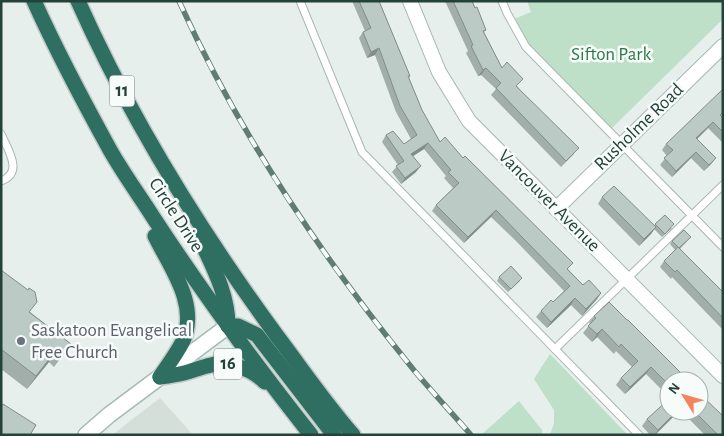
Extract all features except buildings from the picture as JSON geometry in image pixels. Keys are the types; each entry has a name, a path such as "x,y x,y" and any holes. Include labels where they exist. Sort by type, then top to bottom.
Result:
{"highway":[{"name":"Circle Drive","path":"34,1 72,80 125,174 183,263 228,326 311,435"},
{"name":"Circle Drive","path":"78,1 110,69 171,179 208,238 241,287 334,414 353,435"},
{"path":"125,174 179,282 188,311 183,339 160,377"},
{"path":"171,179 221,286 228,309 228,326 238,326 257,335 334,435"},
{"name":"16","path":"160,377 182,374 214,365 234,364 262,379 284,400"}],"main road":[{"path":"86,435 109,415 228,326"}],"street":[{"name":"Vancouver Avenue","path":"410,1 439,72 470,121 723,376"},
{"name":"Rusholme Road","path":"556,209 723,46"}],"lane":[{"path":"300,1 362,152 639,435"},
{"path":"502,1 526,48 723,247"},
{"path":"1,134 13,163 13,170 8,179 1,181"},
{"path":"554,350 723,184"}],"shaded area":[{"path":"160,398 193,435 113,435 121,428"}],"green space":[{"name":"Sifton Park","path":"527,1 723,1 723,19 611,129 532,52 514,19 531,12"},
{"path":"550,354 628,435 550,435 554,423 554,410 534,379"},
{"path":"519,401 542,430 542,435 481,435"}],"railway":[{"path":"179,1 228,99 284,193 314,238 346,283 413,369 471,435"}],"place":[{"name":"Saskatoon Evangelical Free Church","path":"21,341"}]}
